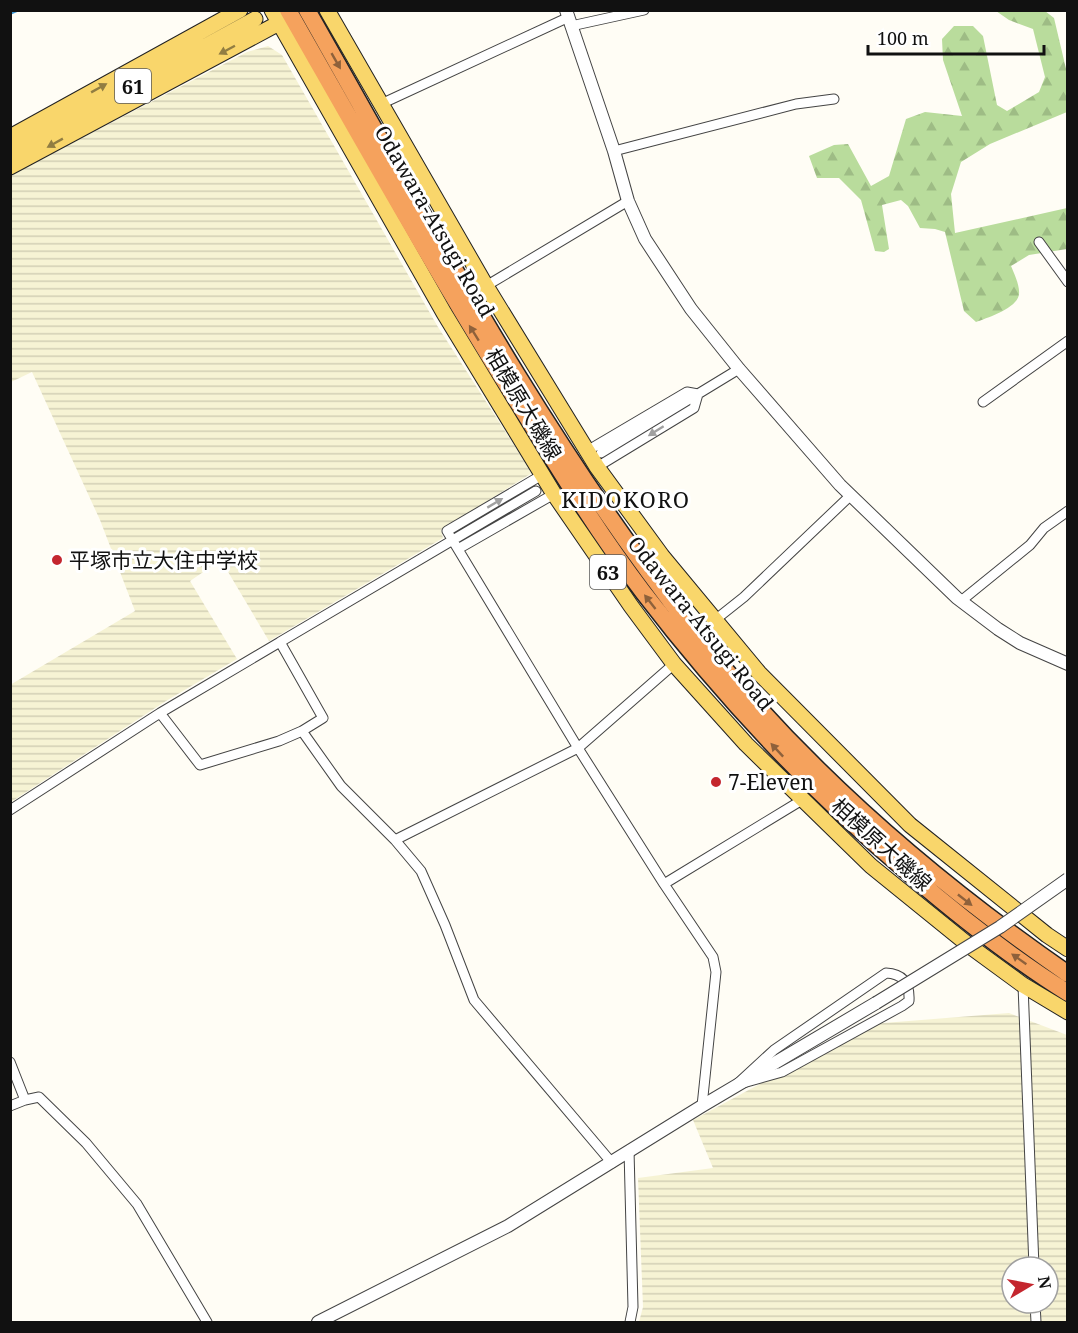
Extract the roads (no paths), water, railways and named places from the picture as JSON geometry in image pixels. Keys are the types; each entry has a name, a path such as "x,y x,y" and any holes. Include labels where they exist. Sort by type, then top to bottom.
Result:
{"highway":[{"name":"Odawara-Atsugi Road","path":"307,10 471,297 548,422 600,503 697,636 744,691 836,788 888,836 1008,933 1068,974"},
{"name":"Odawara-Atsugi Road","path":"280,15 457,306 586,512 641,590 685,646 778,750 854,826 933,894 998,944 1068,993"}],"main road":[{"path":"10,136 240,10"},
{"name":"相模原大磯線","path":"327,10 486,286 595,457 662,556 759,673 910,825 1047,935 1068,949"},
{"path":"10,167 280,15"},
{"name":"相模原大磯線","path":"280,15 444,313 542,475 631,606 674,664 746,744 871,866 971,947 1023,985 1068,1012"},
{"name":"61","path":"10,153 255,19"}],"street":[{"path":"381,104 569,18 644,10"},
{"path":"569,18 614,151 628,201 645,239 691,309 739,369 851,495 961,601 1020,643 1068,664"},
{"path":"614,151 796,104 834,99"},
{"path":"486,286 628,201"},
{"path":"1039,242 1068,282"},
{"path":"983,402 1068,341"},
{"path":"595,457 739,369"},
{"path":"595,457 687,392 698,394"},
{"path":"595,457 694,408 698,394"},
{"path":"542,475 447,531 578,748 713,957 716,972 702,1106"},
{"path":"455,545 536,491"},
{"path":"10,810 160,713 280,642 455,545 554,494"},
{"path":"715,620 744,597 851,495"},
{"path":"961,601 1030,545 1044,528 1068,511"},
{"path":"160,713 200,765 279,741 302,731 323,718 280,642"},
{"path":"395,840 578,748 674,664"},
{"path":"302,731 341,786 395,840 421,871 474,1000 612,1162"},
{"path":"664,884 802,800"},
{"path":"318,1323 508,1226 629,1150 1000,927 1068,879"},
{"path":"907,986 971,947"},
{"path":"886,973 902,977 909,992 909,1000 902,1006 782,1072 736,1085 774,1050 886,973"},
{"path":"1023,985 1034,1255"},
{"path":"10,1062 25,1100"},
{"path":"10,1106 39,1097 86,1143 137,1204 207,1323"},
{"path":"629,1150 633,1307 630,1323"}],"waterway":[{"path":"10,13 17,10"}],"place":[{"name":"平塚市立大住中学校","path":"57,560"},
{"name":"7-Eleven","path":"716,782"}],"district":[{"name":"KIDOKORO","path":"626,499"}]}
